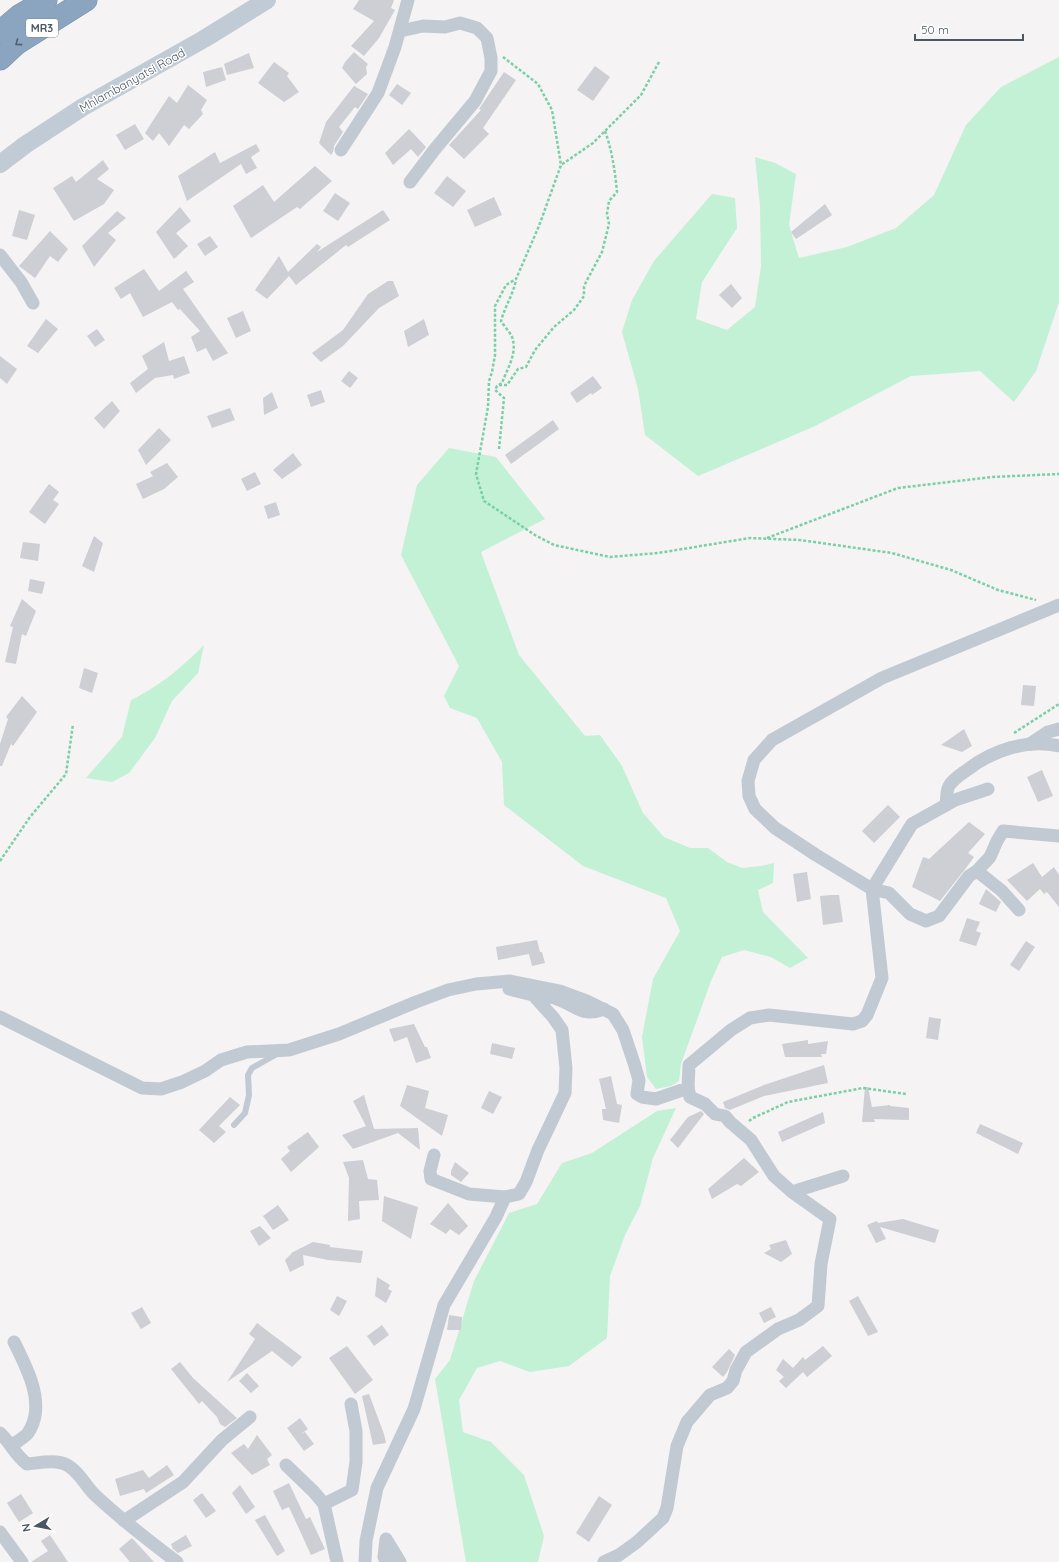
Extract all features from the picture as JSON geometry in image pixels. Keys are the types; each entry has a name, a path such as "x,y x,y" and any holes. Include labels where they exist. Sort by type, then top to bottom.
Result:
{"highway":[{"name":"MR3","path":"0,32 19,16 46,0"},
{"name":"MR3","path":"0,59 16,44 86,0"}],"main road":[{"name":"Mhlambanyatsi Road","path":"0,164 25,145 83,107 204,40 267,0"}],"street":[{"path":"341,150 378,93 395,47 408,0"},
{"path":"400,31 423,26 445,27 460,23 477,28 487,38 491,58 491,71 475,101 410,182"},
{"path":"0,255 21,282 33,303"},
{"path":"1056,606 882,678 772,740 754,760 748,781 749,796 756,809 775,828 872,889 889,893 910,914 926,921 939,916 969,876 977,871 990,857 1003,831 1059,836"},
{"path":"1028,745 1048,732 1059,729"},
{"path":"946,805 948,788 954,780 979,760 1014,746 1046,743 1059,746"},
{"path":"604,1562 619,1555 637,1542 663,1518 667,1508 677,1446 687,1422 710,1395 727,1388 733,1381 736,1370 746,1352 778,1329 799,1320 818,1306 821,1264 830,1220 792,1192 774,1176 759,1151 750,1140 725,1116 715,1114 705,1104 690,1097 688,1088 689,1065 731,1030 750,1018 769,1015 853,1024 862,1021 867,1015 882,978 872,889 912,824 955,800 988,789"},
{"path":"977,871 1002,891 1020,910"},
{"path":"0,1017 23,1030 63,1047 142,1088 161,1088 182,1082 205,1071 221,1060 247,1052 289,1050 339,1034 448,990 485,983 510,981 560,991 587,1001 613,1014 623,1030 639,1080 637,1094 642,1097 656,1099 688,1088"},
{"path":"485,983 533,995 557,999 578,1010 594,1013 604,1009"},
{"path":"434,1155 430,1171 431,1179 469,1194 505,1197 519,1194 526,1182 538,1150 565,1093 566,1068 562,1030 554,1017 533,995"},
{"path":"792,1192 843,1176"},
{"path":"365,1562 366,1541 377,1488 414,1409 444,1304 496,1217 505,1197"},
{"path":"11,1446 28,1434 36,1414 36,1397 24,1362 14,1342"},
{"path":"324,1504 352,1490 356,1462 356,1431 351,1404"},
{"path":"124,1521 183,1482 222,1440 250,1417"},
{"path":"0,1433 18,1457 27,1464 49,1462 66,1464 81,1475 92,1492 124,1521 177,1562"},
{"path":"286,1465 314,1492 324,1504 338,1562"},
{"path":"0,1532 22,1562"},
{"path":"386,1562 384,1557 386,1539 400,1562"}],"lane":[{"path":"234,1125 245,1113 249,1095 248,1075 252,1068 284,1050"}],"path":[{"path":"487,38 495,52 538,84 552,110 560,165 538,226 516,279 513,294 506,304 501,321 512,337 514,352 502,383 495,390 504,398 499,448"},
{"path":"560,165 593,143 641,95 659,62"},
{"path":"499,385 507,385 518,369 526,367 535,350 554,328 574,310 584,296 584,287 586,282 602,252 609,224 607,214 609,201 617,192 611,147 605,131"},
{"path":"516,279 506,285 495,306 495,355 489,381 488,407 476,474 484,501 535,535 554,545 610,557 658,553 750,538 800,540 892,552 951,570 998,590 1028,599 1048,602 1056,606"},
{"path":"765,538 898,488 992,478 1059,474"},
{"path":"998,752 1016,732 1059,704"},
{"path":"0,861 30,816 66,774 73,724"},
{"path":"740,1130 753,1118 788,1102 864,1088 906,1094"}],"green space":[{"path":"1059,57 1059,302 1036,371 1014,402 980,371 911,376 813,427 698,476 645,435 638,389 622,332 632,300 654,261 712,194 735,198 737,228 702,282 696,319 727,330 755,307 761,266 760,206 755,157 775,163 796,174 789,225 799,258 847,247 896,228 934,195 966,125 1001,87"},
{"path":"449,448 496,457 545,519 481,552 519,655 585,736 600,735 622,766 643,813 664,837 690,848 708,848 727,862 742,868 774,863 773,883 758,890 763,912 808,958 790,968 771,957 744,950 722,957 711,981 681,1064 679,1081 671,1086 656,1089 647,1077 642,1037 653,979 680,931 666,898 583,866 504,805 502,762 477,718 450,708 444,696 459,666 401,555 417,485"},
{"path":"204,645 198,673 172,701 155,738 129,773 112,782 86,778 122,737 131,700 170,676"},
{"path":"676,1108 653,1158 640,1206 625,1235 610,1276 607,1338 569,1366 530,1372 500,1361 477,1368 459,1400 463,1432 491,1442 524,1475 544,1536 538,1562 466,1562 435,1379 450,1360 474,1281 509,1213 537,1204 562,1163 592,1153 657,1111"}],"building":[{"path":"359,0 394,0 391,8 395,10 379,38 364,56 351,46 374,21 353,9"},
{"path":"354,52 368,64 366,67 367,74 356,84 342,68"},
{"path":"249,53 254,68 227,75 224,64"},
{"path":"274,62 289,73 287,76 299,92 284,102 258,83"},
{"path":"595,66 610,77 593,101 577,90"},
{"path":"222,67 226,80 206,87 203,72"},
{"path":"504,72 516,80 483,128 489,134 464,159 449,145 481,110 479,109"},
{"path":"397,84 411,93 402,105 389,95"},
{"path":"188,85 207,100 201,110 203,114 189,129 184,125 169,146 159,133 153,141 145,133 169,96 177,103"},
{"path":"354,86 368,94 358,109 355,107 339,127 343,132 334,146 331,155 319,143 326,122"},
{"path":"135,124 144,139 125,150 116,135"},
{"path":"409,129 426,147 418,157 411,149 393,165 385,153"},
{"path":"256,144 260,151 251,157 257,168 246,174 241,164 187,201 178,176 215,152 220,163"},
{"path":"103,160 109,169 97,179 114,190 104,204 74,221 53,188 72,176 76,182"},
{"path":"315,166 332,181 300,209 297,207 251,238 233,206 263,185 274,202"},
{"path":"447,176 466,191 453,207 434,193"},
{"path":"335,193 350,203 338,221 323,211"},
{"path":"494,197 502,215 475,227 467,210"},
{"path":"825,204 832,215 796,239 791,232"},
{"path":"180,207 191,221 176,233 188,246 174,259 156,232"},
{"path":"19,210 35,215 27,240 12,236"},
{"path":"383,210 390,220 348,247 346,245 296,285 289,276 267,299 255,290 279,256 288,272 317,244 321,247 317,252"},
{"path":"117,211 126,218 108,233 116,240 94,267 82,246"},
{"path":"50,231 68,249 58,262 50,256 35,278 19,266"},
{"path":"210,236 218,247 205,256 197,244"},
{"path":"144,269 159,291 186,271 194,282 183,289 228,353 213,361 206,348 197,352 191,337 200,331 180,309 178,310 172,302 143,317 130,293 121,299 114,288"},
{"path":"388,281 393,281 399,296 379,308 343,346 321,362 312,353 343,330 368,294"},
{"path":"731,284 742,298 732,308 719,295"},
{"path":"243,311 251,331 236,338 227,318"},
{"path":"46,319 58,329 38,353 27,346"},
{"path":"424,319 429,335 408,347 404,331"},
{"path":"97,329 105,340 95,347 87,336"},
{"path":"164,342 169,361 184,356 190,373 174,379 173,375 155,378 136,393 130,383 148,369 142,356"},
{"path":"0,356 17,369 7,384 0,378"},
{"path":"349,371 358,378 350,388 341,381"},
{"path":"593,376 602,388 592,395 591,393 577,403 570,393"},
{"path":"321,390 325,402 311,407 307,395"},
{"path":"272,392 278,408 264,415 263,398"},
{"path":"112,401 120,411 104,429 94,418"},
{"path":"230,408 235,420 212,428 207,416"},
{"path":"553,420 559,429 511,464 505,455"},
{"path":"159,428 171,440 146,465 138,450"},
{"path":"293,453 302,465 282,479 273,470"},
{"path":"167,463 178,477 164,489 143,499 136,484 153,476 150,472"},
{"path":"255,472 261,484 247,491 241,479"},
{"path":"49,484 59,492 53,500 59,504 45,524 29,512"},
{"path":"276,502 280,515 268,519 264,506"},
{"path":"94,536 103,543 94,572 82,566"},
{"path":"23,542 40,544 38,561 20,558"},
{"path":"30,579 45,582 42,594 28,591"},
{"path":"22,599 36,611 26,636 22,634 16,664 5,662 13,627 10,626"},
{"path":"84,668 98,673 92,693 79,688"},
{"path":"1023,685 1036,686 1034,706 1021,705"},
{"path":"22,696 37,712 13,746 11,744 2,766 0,766 0,744 8,719 6,717"},
{"path":"964,729 972,746 962,752 941,745"},
{"path":"1042,770 1053,796 1038,802 1027,777"},
{"path":"888,805 900,817 874,843 862,831"},
{"path":"969,822 985,834 968,853 974,857 940,901 912,887 923,857 929,859"},
{"path":"1033,863 1042,877 1054,867 1059,875 1059,907 1047,892 1044,894 1040,889 1027,901 1007,880"},
{"path":"807,872 811,899 797,902 793,874"},
{"path":"986,889 1001,902 996,912 979,904"},
{"path":"839,895 843,922 823,925 820,896"},
{"path":"967,918 980,922 976,931 981,933 976,946 959,941"},
{"path":"537,940 545,963 532,966 529,954 498,960 496,947"},
{"path":"1026,941 1035,947 1019,971 1010,965"},
{"path":"929,1017 941,1019 938,1040 926,1038"},
{"path":"414,1024 425,1047 427,1047 431,1058 416,1063 407,1037 394,1042 389,1029"},
{"path":"808,1040 808,1044 828,1041 826,1054 821,1054 822,1057 785,1057 782,1044"},
{"path":"492,1043 515,1048 512,1059 490,1054"},
{"path":"824,1065 828,1083 764,1096 730,1110 725,1108 723,1102 764,1085"},
{"path":"611,1076 617,1104 622,1105 619,1123 603,1120 602,1109 606,1109 599,1079"},
{"path":"407,1085 429,1091 425,1108 448,1115 442,1136 400,1106"},
{"path":"865,1087 868,1087 872,1107 890,1105 909,1108 909,1120 874,1119 875,1122 862,1122"},
{"path":"489,1091 502,1097 493,1114 481,1108"},
{"path":"364,1095 374,1129 418,1128 420,1150 398,1133 353,1149 342,1135 366,1126 353,1101"},
{"path":"230,1097 240,1105 219,1126 226,1132 214,1143 199,1130"},
{"path":"701,1111 704,1114 678,1148 670,1140 688,1117"},
{"path":"823,1112 825,1123 782,1142 778,1132"},
{"path":"980,1124 1023,1143 1018,1154 976,1133"},
{"path":"308,1132 319,1147 291,1172 281,1159 290,1151 287,1147"},
{"path":"744,1158 759,1172 741,1186 737,1184 712,1199 708,1189"},
{"path":"363,1160 368,1179 377,1180 379,1200 359,1201 360,1219 348,1221 349,1178 343,1162"},
{"path":"455,1162 469,1173 461,1182 451,1175"},
{"path":"384,1196 418,1207 411,1239 382,1221"},
{"path":"448,1203 468,1226 459,1235 450,1229 446,1234 430,1224"},
{"path":"278,1205 289,1220 273,1230 263,1216"},
{"path":"903,1219 939,1230 935,1243 880,1227 886,1239 876,1243 867,1225 877,1221 878,1223"},
{"path":"260,1226 271,1238 259,1246 250,1231"},
{"path":"786,1240 792,1254 781,1262 764,1253 771,1249 769,1245"},
{"path":"313,1242 330,1245 330,1247 363,1251 361,1263 328,1260 303,1255 304,1265 290,1272 285,1260 291,1253"},
{"path":"377,1277 390,1285 388,1289 392,1291 386,1303 375,1296"},
{"path":"337,1296 347,1301 339,1316 330,1310"},
{"path":"858,1296 878,1332 868,1336 849,1301"},
{"path":"142,1307 151,1323 141,1329 131,1313"},
{"path":"771,1307 776,1317 764,1323 759,1313"},
{"path":"449,1315 462,1317 461,1330 447,1330"},
{"path":"257,1323 302,1357 292,1367 272,1351 227,1382 255,1339 249,1334"},
{"path":"382,1325 389,1335 374,1346 367,1336"},
{"path":"347,1346 373,1380 355,1394 329,1358"},
{"path":"823,1346 832,1356 807,1377 803,1372 786,1388 779,1381 784,1377 776,1370 783,1359 793,1368 803,1357 805,1360"},
{"path":"729,1349 735,1355 723,1377 712,1367"},
{"path":"180,1362 193,1378 237,1418 225,1427 220,1424 217,1417 202,1401 199,1404 171,1369"},
{"path":"247,1373 259,1386 251,1393 239,1381"},
{"path":"369,1394 386,1443 373,1445 362,1396"},
{"path":"300,1418 308,1429 301,1434 305,1432 314,1444 304,1451 287,1428"},
{"path":"257,1435 272,1455 267,1459 270,1465 252,1475 231,1453 244,1444 248,1449"},
{"path":"167,1465 174,1475 146,1493 144,1489 120,1496 115,1479 143,1470 149,1478"},
{"path":"289,1483 306,1519 310,1517 325,1549 311,1555 289,1507 282,1510 273,1491"},
{"path":"240,1485 255,1507 246,1514 232,1493"},
{"path":"202,1493 216,1511 206,1518 193,1500"},
{"path":"21,1494 33,1513 19,1522 7,1503"},
{"path":"599,1496 612,1505 589,1542 576,1533"},
{"path":"265,1515 285,1551 277,1556 255,1520"},
{"path":"50,1535 68,1562 31,1562 48,1551 41,1541"},
{"path":"186,1535 192,1546 178,1553 173,1549 171,1544"},
{"path":"132,1538 154,1562 130,1562 119,1549"}]}
